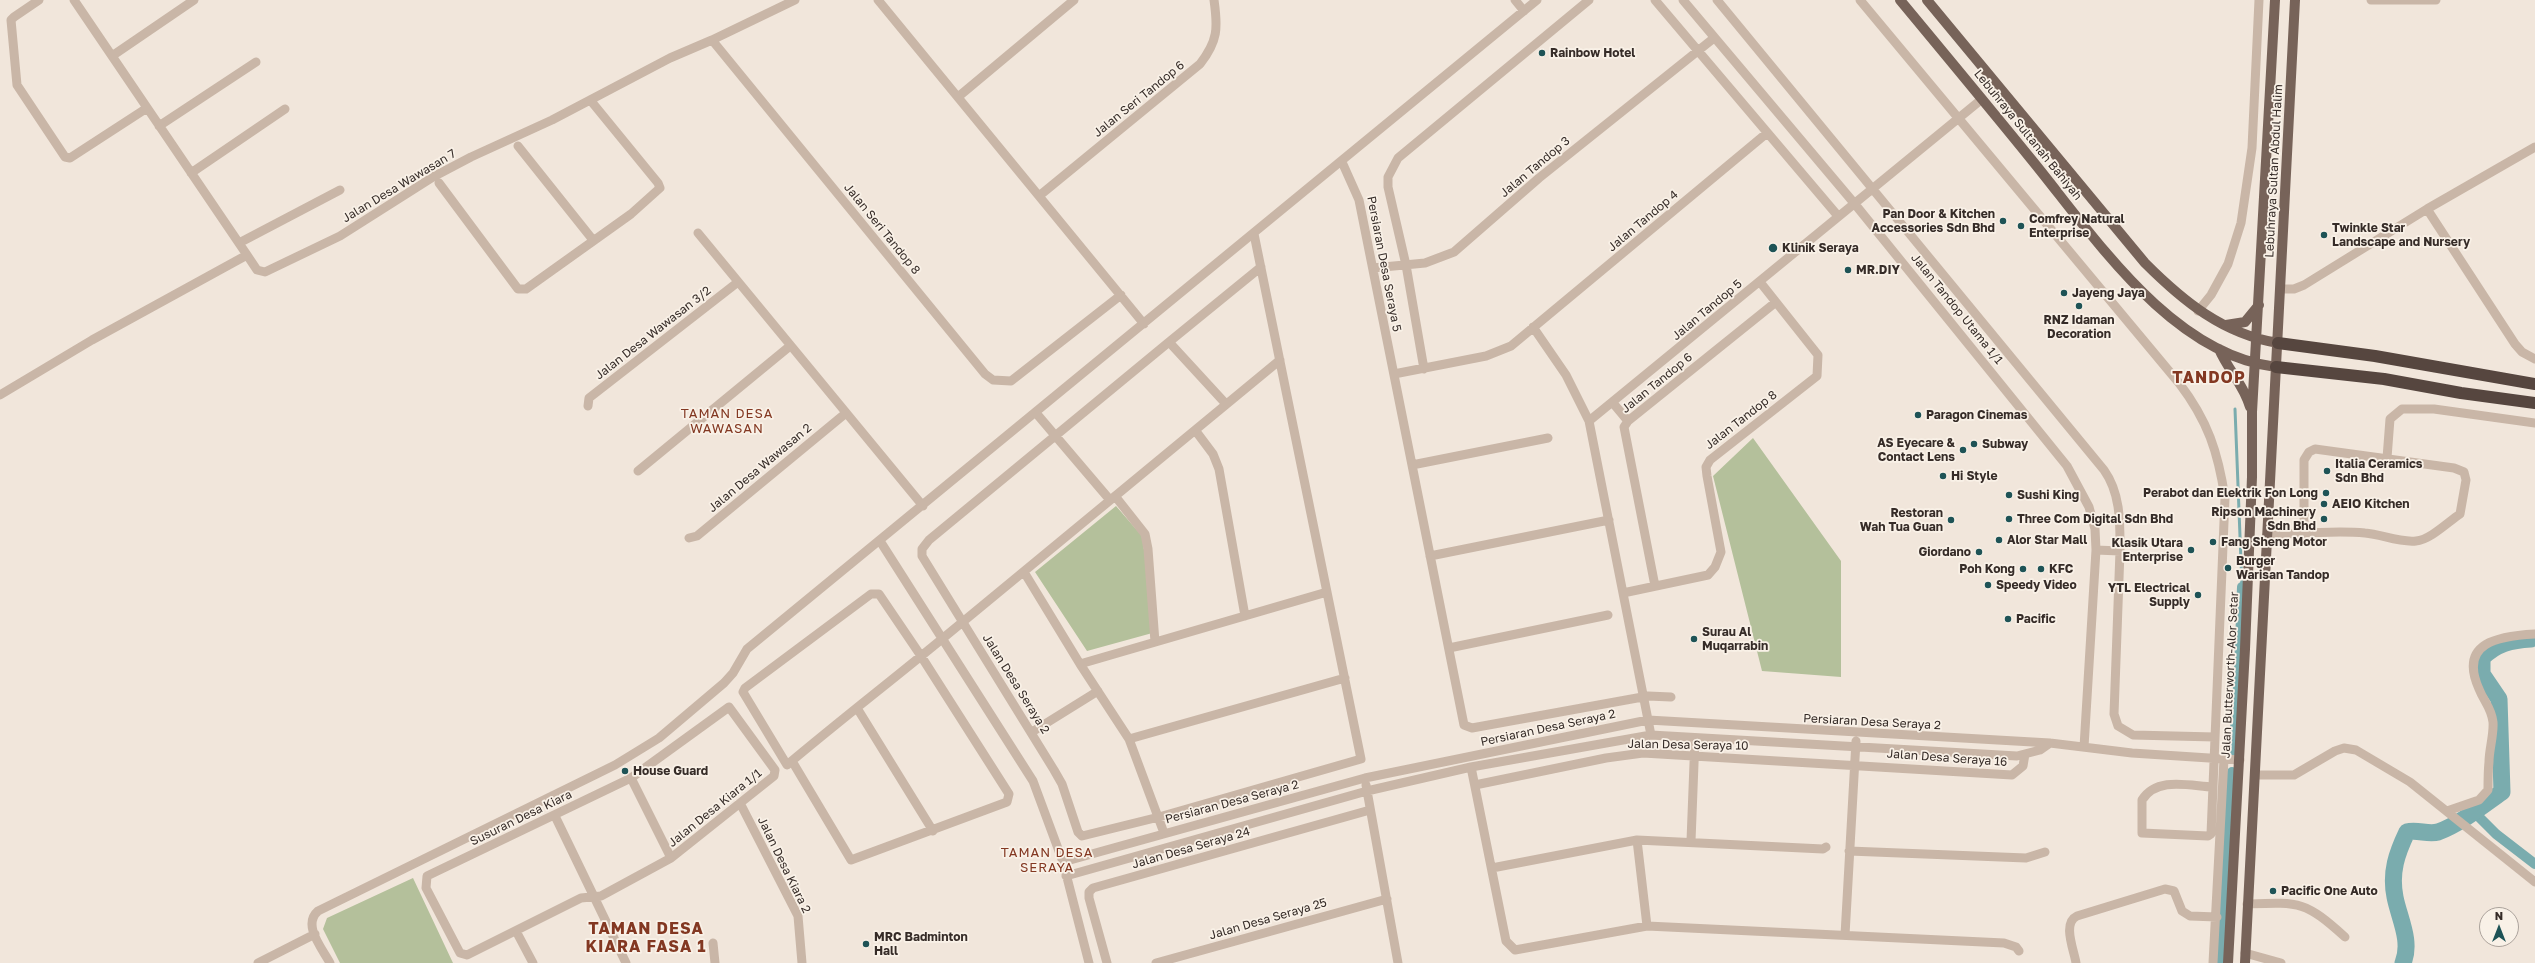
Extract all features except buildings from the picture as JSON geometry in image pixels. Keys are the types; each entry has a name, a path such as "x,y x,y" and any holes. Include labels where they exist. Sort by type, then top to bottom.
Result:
{"highway":[{"path":"2278,343 2375,356 2535,384"},
{"path":"2276,367 2384,379 2535,404"}],"main road":[{"name":"Lebuhraya Sultanah Bahiyah","path":"1900,0 2107,252 2150,298 2185,329 2219,349 2256,365 2276,367"},
{"name":"Lebuhraya Sultanah Bahiyah","path":"1927,0 2146,263 2171,289 2198,311 2221,324 2258,340 2278,343"},
{"name":"Lebuhraya Sultan Abdul Halim","path":"2258,340 2275,0"},
{"name":"Lebuhraya Sultan Abdul Halim","path":"2278,343 2295,0"},
{"path":"2221,324 2237,325 2245,322 2259,305"},
{"name":"Jalan Butterworth-Alor Setar","path":"2228,963 2240,760 2252,477 2252,412 2258,340"},
{"path":"2245,958 2278,343"},
{"path":"2219,349 2226,365 2242,387 2252,412"}],"street":[{"path":"39,0 14,16 11,20 17,85 65,157 70,158 147,108"},
{"path":"0,395 92,340 247,255 74,0"},
{"path":"112,56 194,0"},
{"path":"439,183 518,289 526,289 631,214 660,188 658,183 591,101 670,58 712,40 795,0"},
{"path":"878,0 1144,324"},
{"path":"958,97 1074,0"},
{"name":"Jalan Seri Tandop 6","path":"1039,196 1200,64 1210,50 1217,31 1214,0"},
{"path":"1515,0 1524,11"},
{"path":"330,963 310,921 318,911 615,765 659,738 724,683 733,673 747,649 1342,162 1537,0"},
{"path":"1424,369 1406,265 1388,187 1388,176 1398,158 1590,0"},
{"path":"1655,0 1838,216"},
{"name":"Jalan Tandop Utama 1/1","path":"1683,0 1854,203 2067,466 2089,507 2095,529 2096,550 2084,747"},
{"path":"1717,0 2110,478 2120,513 2114,714 2118,726 2132,735 2215,737"},
{"path":"1860,0 2180,384 2195,403 2207,425 2216,449 2225,498 2215,737 2219,759 2217,820 2217,917 2213,963"},
{"path":"2198,311 2211,295 2228,264 2241,223 2252,148 2259,0"},
{"path":"2371,0 2436,0"},
{"name":"Jalan Tandop 3","path":"1373,268 1425,263 1454,252 1539,178 1714,38"},
{"name":"Jalan Seri Tandop 8","path":"712,40 985,374 993,380 1011,381 1121,295"},
{"path":"159,126 256,62"},
{"name":"Jalan Tandop 5","path":"1588,421 1613,403 1838,216 1982,99"},
{"name":"Jalan Desa Wawasan 7","path":"247,255 260,272 271,271 340,236 433,177 591,101"},
{"path":"191,173 285,109"},
{"name":"Jalan Tandop 4","path":"1394,374 1424,369 1499,352 1511,346 1767,133"},
{"path":"518,146 593,240"},
{"path":"2281,289 2294,289 2304,285 2427,209 2535,147"},
{"name":"Persiaran Desa Seraya 5","path":"1342,162 1358,196 1464,725 1467,728 1644,697"},
{"path":"239,243 340,190"},
{"path":"2427,209 2515,344 2522,352 2535,359"},
{"path":"698,233 923,506"},
{"path":"1159,817 1361,759 1254,234"},
{"path":"1055,435 1261,267"},
{"name":"Jalan Desa Wawasan 3/2","path":"588,406 589,398 738,282"},
{"path":"1760,282 1776,302"},
{"name":"Jalan Tandop 6","path":"1655,586 1624,432 1628,421 1776,302"},
{"name":"Jalan Tandop 8","path":"1655,586 1708,575 1715,568 1721,552 1706,466 1710,460 1818,376 1818,355 1776,302"},
{"path":"1533,327 1566,375 1588,421 1651,734"},
{"path":"1169,342 1226,404"},
{"path":"638,471 790,346"},
{"path":"792,760 851,860 933,831 1007,802 1010,798 921,656 878,594 875,593 745,688 744,696 787,765 792,760 858,708 921,656 1024,572 1280,360"},
{"path":"1613,403 1628,421"},
{"path":"2387,458 2390,419 2402,409 2434,408 2535,423"},
{"name":"Jalan Desa Wawasan 2","path":"689,538 698,536 846,413"},
{"path":"1036,413 1145,534 1148,549 1155,642"},
{"path":"1195,430 1213,454 1219,469 1245,616"},
{"name":"Jalan Desa Seraya 2","path":"1055,435 929,540 922,549 922,556 1032,732 1062,784 1078,832 1082,836 1159,817"},
{"path":"1412,465 1548,438"},
{"path":"2267,535 2304,534 2354,532 2408,540 2423,539 2460,514 2466,480 2464,472 2387,458 2315,449 2309,452 2304,460 2304,534"},
{"path":"1430,556 1609,520"},
{"path":"880,541 1033,781 1063,862 1089,963"},
{"path":"2096,550 2120,551"},
{"path":"1024,572 1080,664 1129,740 1164,833"},
{"path":"1623,593 1655,586"},
{"path":"1080,664 1327,592"},
{"path":"1449,648 1608,615"},
{"path":"2450,814 2479,800 2488,790 2493,723 2489,704 2479,690 2473,670 2474,655 2488,642 2508,636 2535,634"},
{"path":"1129,740 1345,678"},
{"path":"1032,732 1098,691"},
{"path":"1644,697 1671,697"},
{"name":"Susuran Desa Kiara","path":"516,932 462,955 426,888 426,882 429,875 555,816 631,778 729,707 775,770 774,776"},
{"path":"858,708 933,831"},
{"name":"Persiaran Desa Seraya 2","path":"1063,862 1365,778 1648,720 2050,743 2132,753 2240,760"},
{"path":"1845,935 1857,733"},
{"name":"Persiaran Desa Seraya 2","path":"1066,876 1367,791 1471,767 1651,734 1695,738 2025,754 2040,750 2050,743"},
{"path":"2132,735 2132,753"},
{"path":"1691,841 1695,738"},
{"path":"2255,775 2297,774 2335,751 2350,748 2410,782 2535,882"},
{"name":"Jalan Desa Seraya 16","path":"1855,764 2012,775 2023,766 2025,754"},
{"name":"Jalan Desa Seraya 10","path":"1475,785 1624,755 1695,755 1855,764"},
{"path":"2213,787 2159,785 2145,796 2142,805 2142,833 2212,834 2217,820 2213,787 2219,759"},
{"path":"1471,767 1506,941 1515,950 1647,926 2004,943 2016,947 2019,951"},
{"name":"Jalan Desa Kiara 1/1","path":"596,898 671,858 774,776"},
{"path":"631,778 671,858"},
{"path":"1365,778 1398,963"},
{"name":"Jalan Desa Kiara 2","path":"740,803 798,916 802,963"},
{"name":"Jalan Desa Seraya 24","path":"1107,963 1089,898 1089,892 1093,888 1370,810"},
{"path":"555,816 596,898 626,963"},
{"path":"1492,868 1637,840 1691,841 1823,849 1826,847"},
{"path":"1637,840 1647,926"},
{"path":"1849,851 2026,858 2045,852"},
{"path":"2076,963 2070,922 2075,917 2156,890 2169,889 2174,891 2182,911 2190,916 2217,917"},
{"path":"533,963 516,932 581,898 596,898"},
{"name":"Jalan Desa Seraya 25","path":"1156,963 1386,899"},
{"path":"2248,904 2298,904 2310,908 2345,937"},
{"path":"258,963 315,934"},
{"path":"713,943 715,963"},
{"path":"2245,958 2281,963"}],"green space":[{"path":"1753,438 1841,561 1841,677 1762,671 1713,476"},
{"path":"1116,506 1142,536 1156,632 1087,651 1035,572"},
{"path":"413,878 453,963 340,963 323,929 327,918"}],"waterway":[{"path":"2235,409 2242,587"},
{"path":"2233,758 2239,672 2242,587"},
{"path":"2403,963 2406,946 2404,930 2395,897 2393,879 2395,863 2400,848 2407,832 2415,831 2434,833 2446,829 2471,814 2502,792 2499,699 2482,674 2482,658 2498,646 2517,640 2531,639"},
{"path":"2221,963 2232,772"},
{"path":"2474,812 2496,834 2535,864"}],"place":[{"name":"Rainbow Hotel","path":"1542,53"},
{"name":"Pan Door & Kitchen Accessories Sdn Bhd","path":"2003,221"},
{"name":"Comfrey Natural Enterprise","path":"2021,226"},
{"name":"Twinkle Star Landscape and Nursery","path":"2324,235"},
{"name":"Klinik Seraya","path":"1773,248"},
{"name":"MR.DIY","path":"1848,270"},
{"name":"Jayeng Jaya","path":"2064,293"},
{"name":"RNZ Idaman Decoration","path":"2079,306"},
{"name":"Paragon Cinemas","path":"1918,415"},
{"name":"Subway","path":"1974,444"},
{"name":"AS Eyecare & Contact Lens","path":"1963,450"},
{"name":"Italia Ceramics Sdn Bhd","path":"2327,471"},
{"name":"Hi Style","path":"1943,476"},
{"name":"Perabot dan Elektrik Fon Long","path":"2326,493"},
{"name":"Sushi King","path":"2009,495"},
{"name":"AEIO Kitchen","path":"2324,504"},
{"name":"Three Com Digital Sdn Bhd","path":"2009,519"},
{"name":"Ripson Machinery Sdn Bhd","path":"2324,519"},
{"name":"Restoran Wah Tua Guan","path":"1951,520"},
{"name":"Alor Star Mall","path":"1999,540"},
{"name":"Fang Sheng Motor","path":"2213,542"},
{"name":"Klasik Utara Enterprise","path":"2191,550"},
{"name":"Giordano","path":"1979,552"},
{"name":"Burger Warisan Tandop","path":"2228,568"},
{"name":"Poh Kong","path":"2023,569"},
{"name":"KFC","path":"2041,569"},
{"name":"Speedy Video","path":"1988,585"},
{"name":"YTL Electrical Supply","path":"2198,595"},
{"name":"Pacific","path":"2008,619"},
{"name":"Surau Al Muqarrabin","path":"1694,639"},
{"name":"House Guard","path":"625,771"},
{"name":"Pacific One Auto","path":"2273,891"},
{"name":"MRC Badminton Hall","path":"866,944"}],"district":[{"name":"TANDOP","path":"2209,378"},
{"name":"TAMAN DESA WAWASAN","path":"727,422"},
{"name":"TAMAN DESA SERAYA","path":"1047,860"},
{"name":"TAMAN DESA KIARA FASA 1","path":"646,938"}]}
